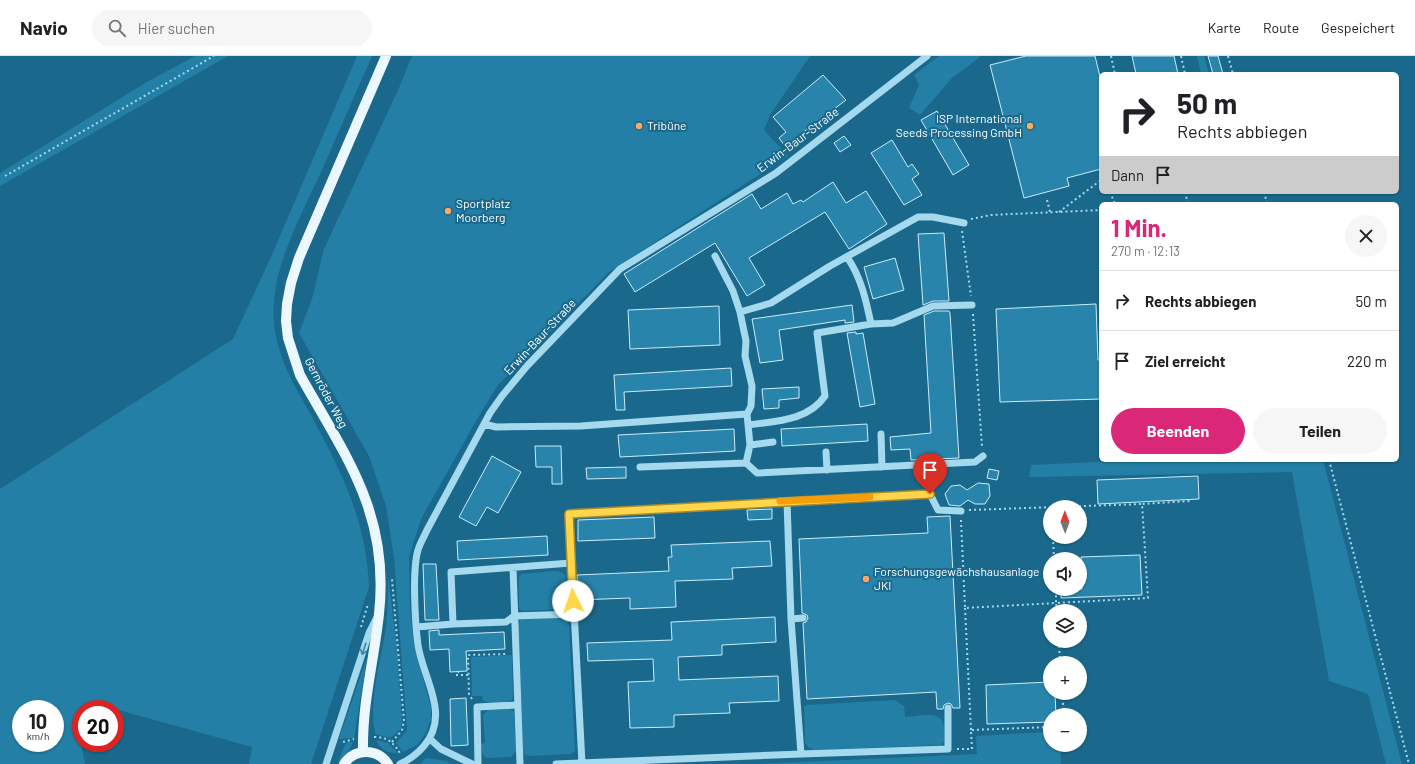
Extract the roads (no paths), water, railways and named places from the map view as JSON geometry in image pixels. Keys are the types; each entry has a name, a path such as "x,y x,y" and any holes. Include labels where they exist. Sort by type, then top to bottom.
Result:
{"main road":[{"name":"Gernröder Weg","path":"363,752 363,722 366,695 379,614 380,561 371,512 357,476 300,375 288,338 286,322 287,304 299,258 386,56"},
{"path":"344,764 354,754 363,752 378,755 388,764"}],"street":[{"name":"Erwin-Baur-Straße","path":"400,764 412,758 430,739 434,728 436,703 422,664 417,627 415,570 418,551 427,530 484,424 502,396 527,366 620,269 776,173 927,56"},
{"path":"740,312 772,303 847,257 918,217 933,217 964,223"},
{"path":"715,256 733,291 740,312 746,341 745,356 752,386 751,406 747,414 750,445 746,463"},
{"path":"847,257 856,270 867,301 871,324"},
{"path":"748,425 789,419 807,413 818,406 825,396 817,333 871,324 893,323 933,306 972,305"},
{"path":"484,424 496,427 581,426 747,414"},
{"path":"881,434 882,467"},
{"path":"750,445 773,442"},
{"path":"826,452 827,470"},
{"path":"640,467 746,463 757,473 975,462 982,456"},
{"path":"582,763 569,514 930,494 938,510 961,511"},
{"path":"788,501 791,619 801,754"},
{"path":"453,624 451,572 571,563"},
{"path":"513,568 520,764"},
{"path":"326,764 369,633 379,614"},
{"path":"417,627 506,622 514,616 574,614"},
{"path":"791,619 803,618"},
{"path":"478,764 477,707 517,705"},
{"path":"556,764 948,749 948,708"},
{"path":"430,739 441,749 472,764"}],"place":[{"name":"Tribüne","path":"639,126"},
{"name":"ISP International Seeds Processing GmbH","path":"1030,126"},
{"name":"Sportplatz Moorberg","path":"448,211"},
{"name":"Forschungsgewächshausanlage JKI","path":"866,579"}]}
